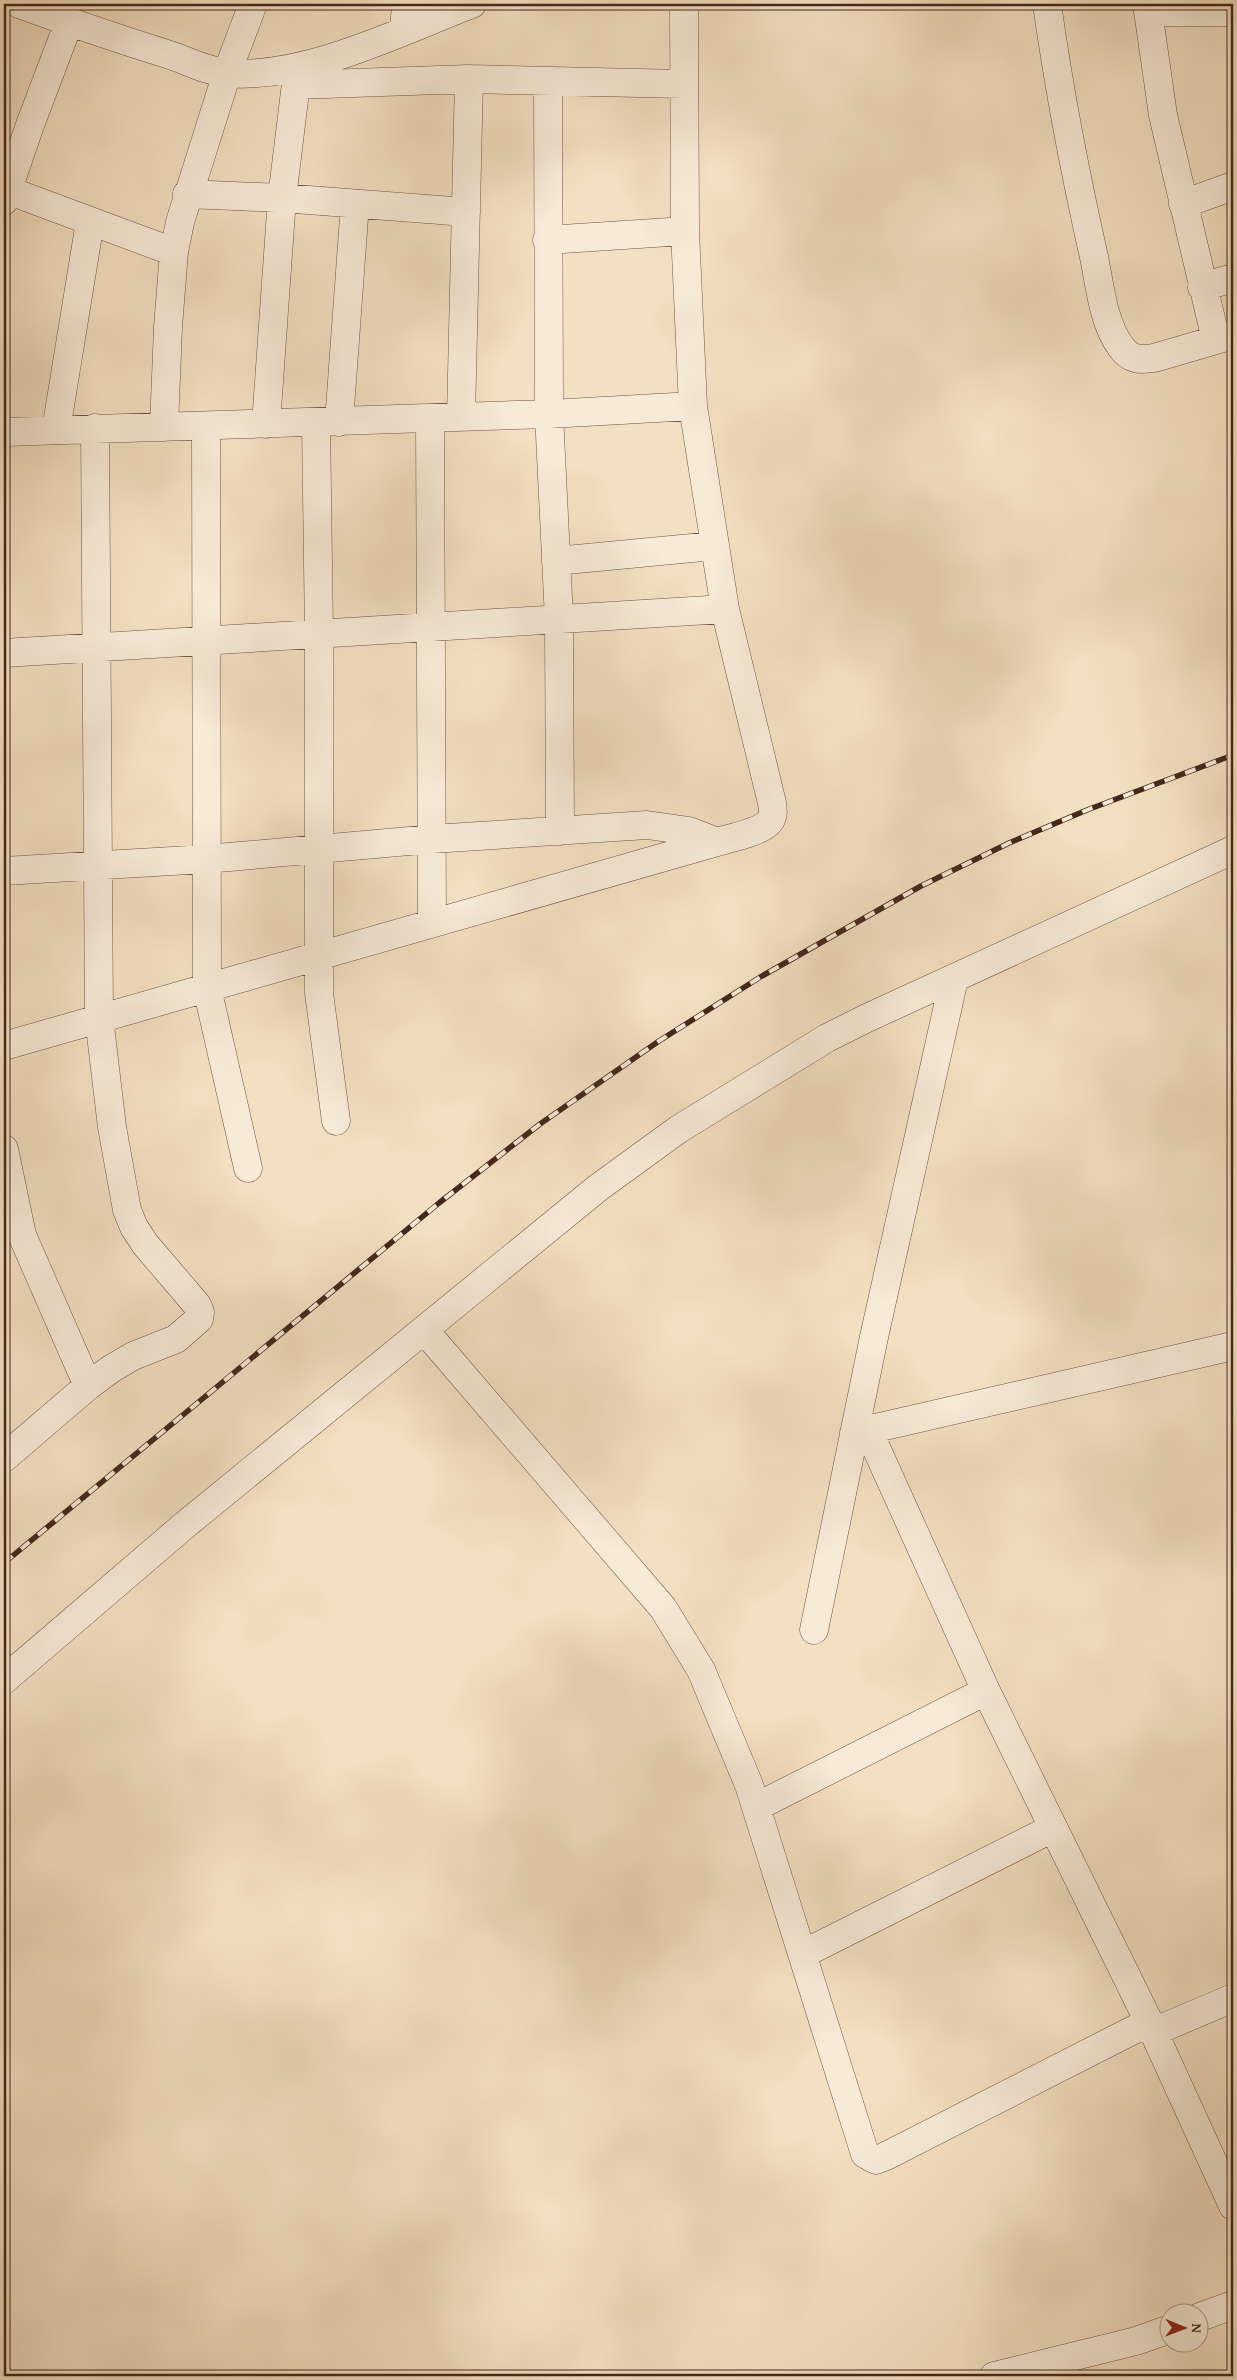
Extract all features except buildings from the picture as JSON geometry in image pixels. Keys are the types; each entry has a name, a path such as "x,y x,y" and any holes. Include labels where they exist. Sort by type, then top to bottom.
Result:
{"street":[{"path":"19,4 227,74 262,72 297,76 683,84"},
{"path":"164,427 164,384 174,252 187,194 227,74 253,4"},
{"path":"297,76 346,52 405,17 472,4"},
{"path":"4,1046 717,842 760,828 770,822 773,814 772,803 725,609 692,406 685,231 684,4"},
{"path":"1047,4 1058,86 1105,308 1114,336 1129,356 1141,360 1224,338 1202,287 1163,115 1147,8 1233,12"},
{"path":"69,22 5,196 90,222 174,252"},
{"path":"266,424 282,198 297,76"},
{"path":"461,417 470,79"},
{"path":"548,82 549,414 559,619 560,831"},
{"path":"1183,204 1233,186"},
{"path":"187,194 282,198 466,212"},
{"path":"336,1121 322,1027 319,956 319,634 328,422 356,204"},
{"path":"56,430 90,222"},
{"path":"548,240 685,231"},
{"path":"1202,287 1233,278"},
{"path":"4,432 549,414 692,406"},
{"path":"430,418 432,923"},
{"path":"206,426 207,988 248,1168"},
{"path":"4,1458 88,1386 133,1356 162,1347 176,1339 199,1319 200,1312 197,1305 141,1238 127,1210 112,1127 99,1018 95,428"},
{"path":"556,561 714,546"},
{"path":"4,653 725,609"},
{"path":"4,871 206,859 432,839 647,825 668,826 689,831 717,842"},
{"path":"4,1680 186,1524 425,1331 599,1187 678,1129 835,1034 1233,850"},
{"path":"814,1630 861,1432 954,979"},
{"path":"4,1149 13,1236 88,1386"},
{"path":"425,1331 663,1608 701,1670 734,1746 756,1807 865,2154 876,2160 1151,2027 1233,1998"},
{"path":"861,1432 1233,1346"},
{"path":"861,1432 1151,2027 1233,2206"},
{"path":"756,1807 986,1691"},
{"path":"803,1954 1053,1828"},
{"path":"1210,2314 1233,2305"},
{"path":"1009,2374 1136,2341 1160,2333"}],"railway":[{"path":"4,1563 439,1203 540,1124 659,1041 762,976 921,886 1009,843 1087,810 1233,755"}]}
